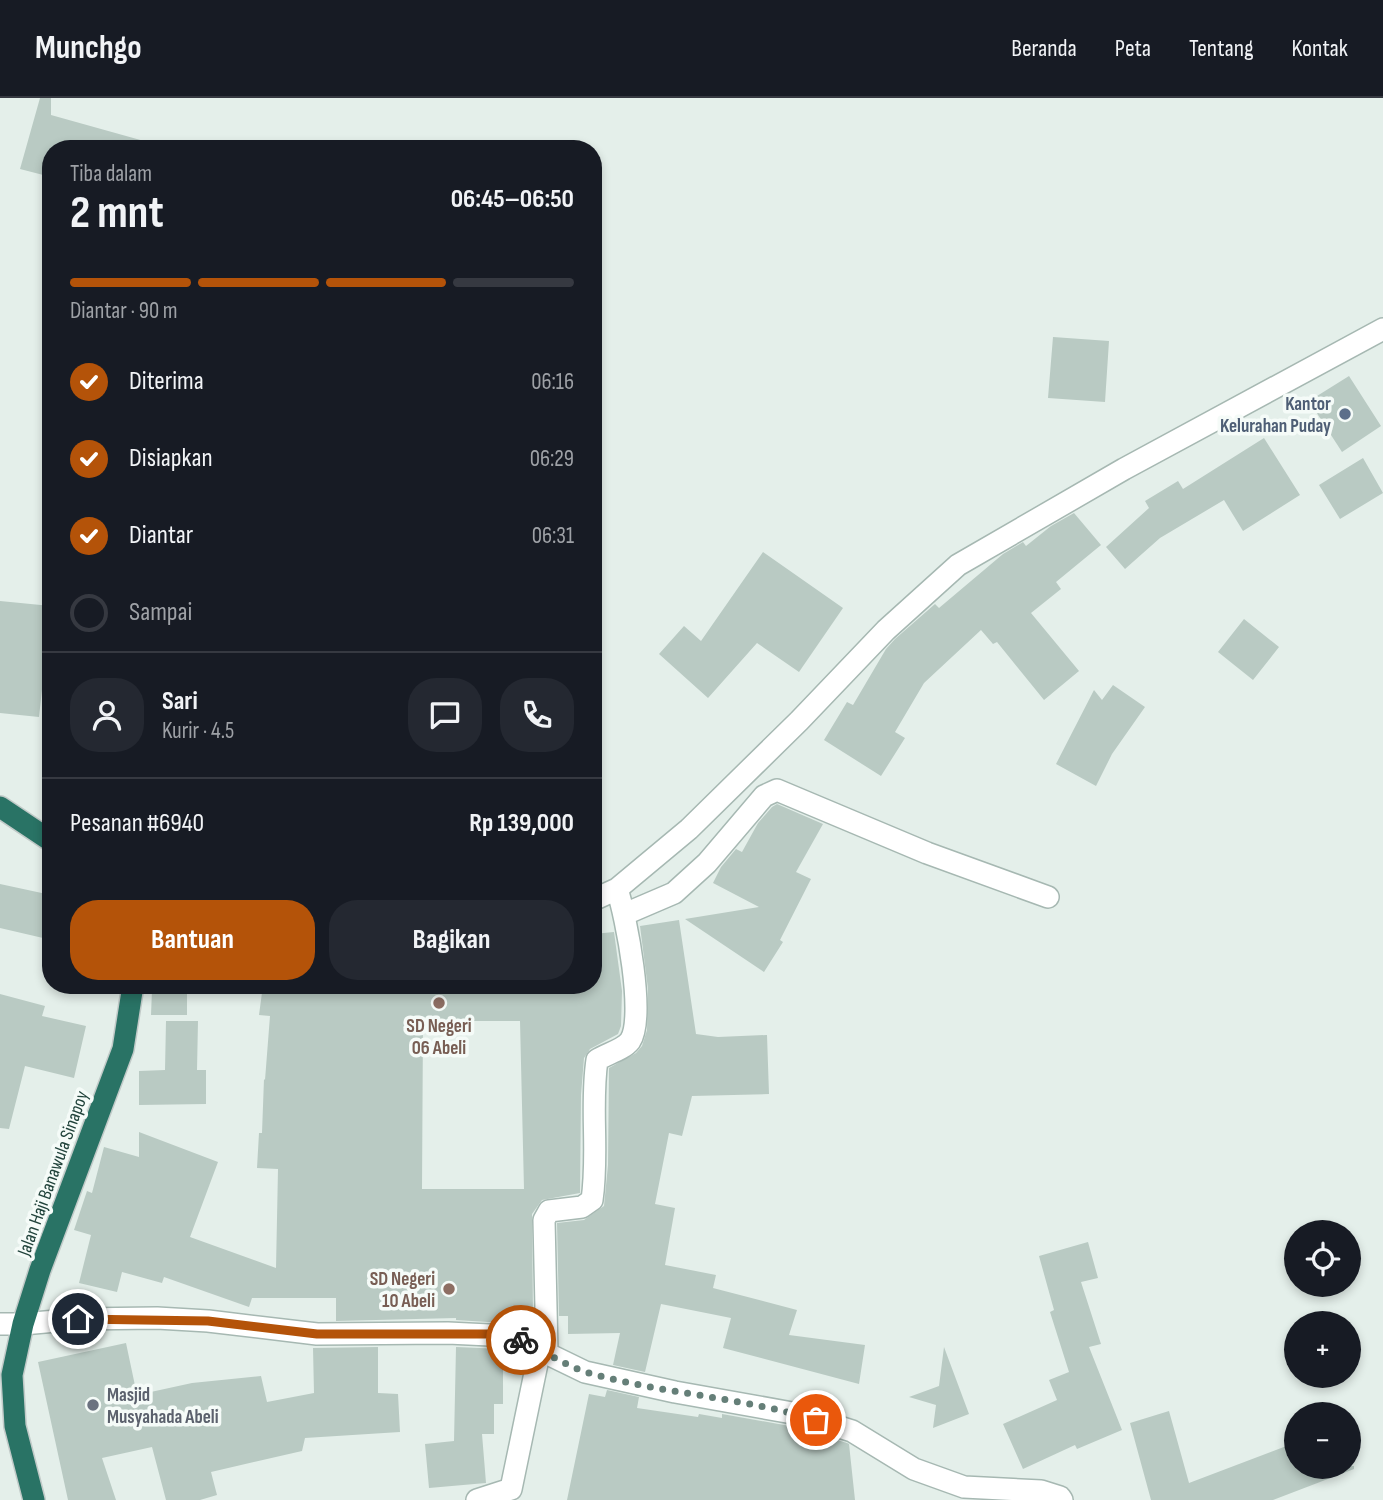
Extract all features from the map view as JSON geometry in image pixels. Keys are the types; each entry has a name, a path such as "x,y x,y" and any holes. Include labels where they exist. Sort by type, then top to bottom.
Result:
{"highway":[{"path":"0,807 42,835"},
{"name":"Jalan Haji Banawula Sinapoy","path":"34,1500 15,1426 12,1375 23,1324 49,1245 123,1049 132,994"}],"street":[{"path":"602,896 617,889 689,829 799,721 886,630 958,565 1113,475 1383,329"},
{"path":"625,914 674,893 706,863 764,796 777,790 927,853 1048,897"},
{"path":"477,1500 511,1489 543,1351 544,1220 549,1211 582,1207 592,1200 595,1158 593,1095 597,1060 631,1040 636,1023 625,914 617,889"},
{"path":"0,1324 157,1318 317,1334 511,1336 585,1372 798,1414 852,1431 914,1469 964,1487 1041,1491 1062,1500"}],"building":[{"path":"40,98 51,98 51,115 140,140 42,140 42,175 20,169"},
{"path":"1053,337 1109,341 1105,402 1048,398"},
{"name":"Kantor Kelurahan Puday","path":"1349,376 1381,426 1342,452 1309,401"},
{"path":"1264,438 1300,495 1243,531 1224,500 1160,538 1125,569 1106,547 1149,508 1145,501 1178,481 1183,489"},
{"path":"1363,458 1383,493 1340,519 1319,485"},
{"path":"1074,513 1101,545 1056,582 1061,589 1031,613 1079,671 1044,700 997,642 993,644 981,630 924,683 895,732 905,738 881,776 824,740 847,702 853,705 886,649 895,639 935,604 939,608 1003,554 1023,542 1026,546 1051,526"},
{"path":"763,552 843,608 799,672 757,643 708,698 659,654 684,626 701,641"},
{"path":"0,601 42,605 42,689 39,717 0,713"},
{"path":"1244,619 1279,647 1253,680 1218,652"},
{"path":"1113,685 1145,707 1112,754 1096,786 1056,764 1094,690 1102,700"},
{"path":"777,804 823,824 796,872 811,879 780,940 783,942 764,972 685,919 759,907 713,883 721,867 736,849 742,852 758,823"},
{"path":"0,884 42,893 42,938 0,928"},
{"path":"679,920 696,1034 718,1037 767,1035 769,1094 692,1096 682,1136 669,1133 655,1204 675,1208 665,1265 716,1275 713,1288 797,1310 789,1335 865,1345 859,1384 723,1348 731,1318 661,1304 645,1372 613,1365 620,1333 568,1334 568,1316 559,1316 557,1223 584,1220 604,1206 608,1165 609,1068 636,1053 642,1046 647,1030 648,989 640,926"},
{"path":"614,932 622,991 621,1026 618,1034 590,1049 584,1058 580,1193 542,1200 532,1214 533,1317 504,1317 504,1323 456,1318 336,1321 336,1298 252,1298 249,1307 164,1277 162,1283 122,1272 117,1292 79,1283 91,1235 74,1230 87,1191 92,1193 104,1147 139,1157 139,1132 218,1162 190,1237 276,1268 278,1169 257,1168 270,1016 259,1015 262,994 602,994 602,933","holes":["423,1021 520,1021 524,1189 422,1189"]},
{"path":"0,994 45,1006 42,1016 86,1026 74,1078 25,1066 9,1129 0,1128"},
{"path":"152,994 187,994 187,1015 151,1015"},
{"path":"166,1021 198,1021 197,1070 206,1070 206,1104 139,1105 139,1071 165,1070"},
{"path":"1088,1242 1098,1278 1081,1282 1101,1344 1089,1347 1122,1430 1077,1449 1075,1445 1023,1469 1003,1424 1057,1400 1049,1380 1069,1372 1050,1312 1054,1310 1039,1256"},
{"path":"126,1343 137,1395 192,1383 261,1376 267,1402 314,1393 313,1348 378,1347 378,1393 398,1394 400,1432 305,1438 302,1451 211,1472 217,1495 200,1500 166,1500 152,1447 102,1458 116,1500 68,1500 38,1362"},
{"path":"456,1347 503,1349 503,1404 494,1404 494,1434 482,1434 486,1483 429,1488 425,1444 454,1441"},
{"path":"944,1347 969,1414 933,1428 936,1405 909,1397 939,1386"},
{"path":"607,1390 639,1397 637,1408 698,1417 699,1414 722,1418 722,1414 795,1427 847,1443 855,1500 567,1500 589,1394 605,1397"},
{"path":"1169,1411 1189,1483 1284,1447 1284,1479 1328,1479 1273,1500 1151,1500 1130,1423"}],"way so far":[{"path":"521,1340 585,1372 675,1392 798,1414 816,1420"}],"place":[{"name":"Kantor Kelurahan Puday","path":"1345,414"},
{"name":"SD Negeri 06 Abeli","path":"439,1003"},
{"name":"SD Negeri 10 Abeli","path":"449,1289"},
{"name":"Masjid Musyahada Abeli","path":"93,1405"}],"route":[{"path":"78,1319 157,1318 317,1334 492,1334 521,1340"}]}
